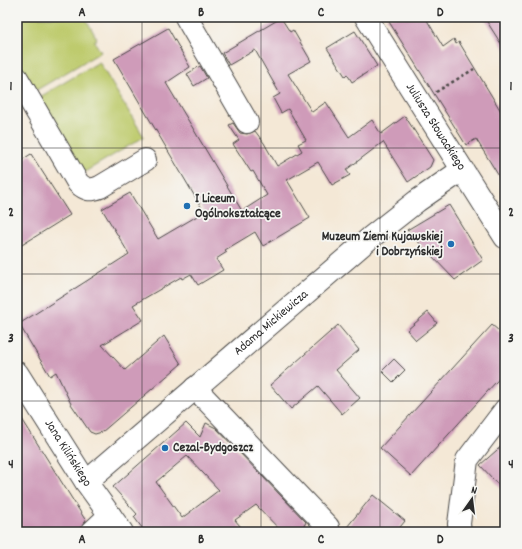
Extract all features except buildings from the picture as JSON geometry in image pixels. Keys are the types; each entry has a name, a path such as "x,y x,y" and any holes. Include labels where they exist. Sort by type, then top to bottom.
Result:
{"street":[{"path":"186,17 247,122"},
{"name":"Juliusza Słowackiego","path":"366,17 505,237"},
{"path":"17,78 78,183 84,189 92,190 100,187 144,160"},
{"name":"Adama Mickiewicza","path":"86,482 370,238 462,170"},
{"name":"Jana Kilińskiego","path":"17,373 86,482 116,524"},
{"path":"195,388 328,527"},
{"path":"460,532 459,524 467,460 505,410"},
{"path":"92,532 116,524"}],"path":[{"path":"419,103 474,69"}],"green space":[{"path":"17,17 85,17 97,39 94,41 101,52 35,91 17,61"},
{"path":"99,62 144,137 83,173 38,98"}],"place":[{"name":"I Liceum Ogólnokształcące","path":"187,206"},
{"name":"Muzeum Ziemi Kujawskiej i Dobrzyńskiej","path":"451,244"},
{"name":"Cezal-Bydgoszcz","path":"165,448"}]}
